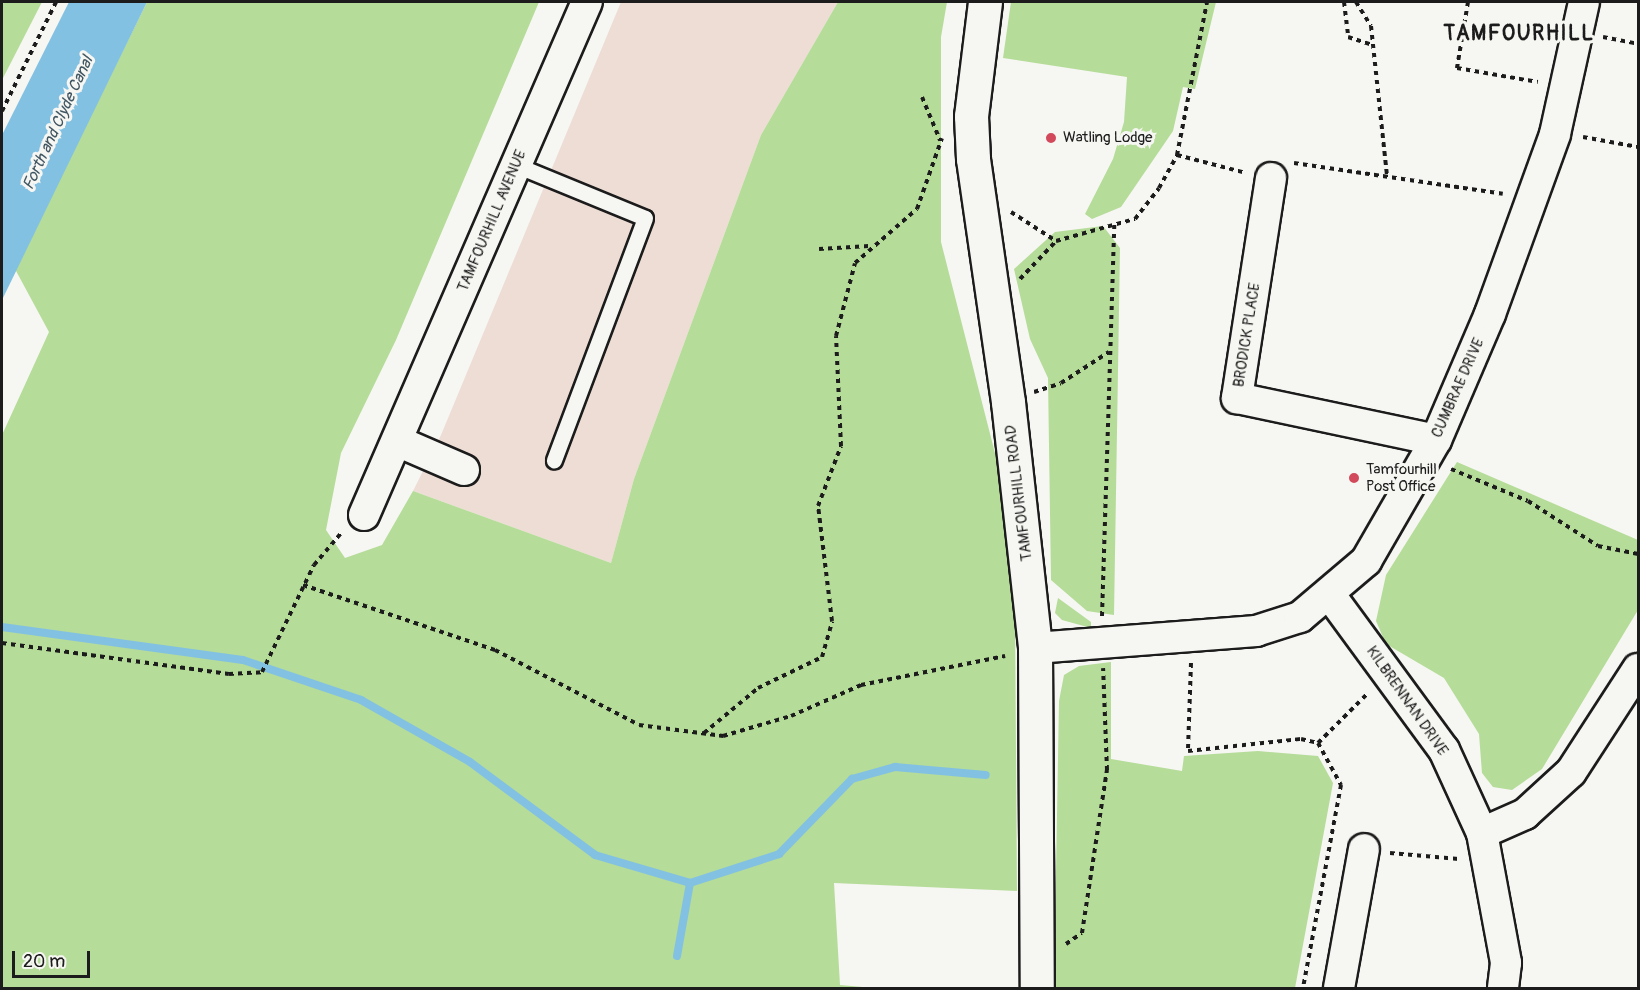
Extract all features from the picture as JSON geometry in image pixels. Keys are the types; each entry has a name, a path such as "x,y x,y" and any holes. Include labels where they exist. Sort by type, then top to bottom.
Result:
{"main road":[{"name":"TAMFOURHILL ROAD","path":"985,2 971,116 978,209 1008,402 1035,648 1038,976"}],"street":[{"name":"TAMFOURHILL AVENUE","path":"364,515 587,2"},
{"name":"CUMBRAE DRIVE","path":"1035,648 1102,646 1256,631 1300,617 1330,595 1366,561 1431,449 1490,314 1555,134 1582,15"},
{"name":"BRODICK PLACE","path":"1271,178 1237,398 1431,449"},
{"path":"397,441 464,470"},
{"name":"KILBRENNAN DRIVE","path":"1330,595 1444,750 1485,846 1506,963 1503,988"},
{"path":"1485,846 1525,814 1571,772 1638,669"},
{"path":"1339,988 1364,849"}],"lane":[{"path":"516,165 645,218 554,460"}],"path":[{"path":"2,111 56,2"},
{"path":"994,309 1056,241 1136,219 1177,155 1207,2"},
{"path":"1344,2 1348,37 1370,44"},
{"path":"1356,2 1371,26 1370,44 1381,88 1387,176"},
{"path":"1468,2 1457,68 1566,87"},
{"path":"1582,15 1638,44"},
{"path":"922,97 940,140"},
{"path":"704,734 758,688 822,657 832,621 818,506 841,446 836,336 855,262 870,246 917,209 940,140 971,116"},
{"path":"1555,134 1638,147"},
{"path":"1177,155 1271,178 1274,157 1330,172 1387,176 1490,192"},
{"path":"978,209 1006,209 1056,241"},
{"path":"1038,976 1082,933 1107,770 1102,646 1114,224"},
{"path":"819,249 870,246"},
{"path":"1008,402 1061,382 1109,352"},
{"path":"1431,449 1528,501 1598,546 1638,554"},
{"path":"2,643 229,674 262,672 271,658 303,585 336,537 364,515"},
{"path":"303,585 495,650 639,724 723,736 791,716 861,685 1035,648"},
{"path":"1190,639 1188,751 1301,739 1318,743 1341,785 1328,838 1303,988"},
{"path":"1318,743 1386,670"},
{"path":"1328,838 1364,849 1485,846"}],"shaded area":[{"path":"621,2 838,2 761,135 634,479 611,563 413,491 441,435"}],"green space":[{"path":"4,2 42,2 2,80 2,6"},
{"path":"147,2 539,2 396,340 341,453 326,530 345,558 382,545 413,491 611,563 634,479 761,135 838,2 947,2 941,37 941,242 998,465 1015,614 1017,891 834,883 840,985 874,988 2,988 2,435 49,332 15,269"},
{"path":"1011,2 1216,2 1195,89 1183,87 1173,131 1121,207 1092,219 1085,214 1113,159 1124,122 1127,77 1003,58"},
{"path":"1103,226 1120,248 1114,615 1087,611 1051,580 1048,378 1030,339 1014,269 1055,232"},
{"path":"1457,462 1638,540 1638,610 1542,769 1512,790 1493,787 1482,773 1479,734 1444,678 1386,644 1376,621 1386,575"},
{"path":"1058,598 1091,622 1091,628 1062,620 1055,613"},
{"path":"1111,662 1111,759 1182,771 1184,756 1258,751 1318,756 1333,783 1295,988 1054,988 1059,701 1064,675 1079,666"}],"water":[{"name":"Forth and Clyde Canal","path":"69,2 147,2 2,300 2,135"}],"waterway":[{"path":"2,627 243,660 361,700 470,762 595,855 690,883 779,854 852,779 895,767 986,775"},
{"path":"677,956 690,883"}],"place":[{"name":"Watling Lodge","path":"1051,138"},
{"name":"Tamfourhill Post Office","path":"1354,478"}],"district":[{"name":"TAMFOURHILL","path":"1519,34"}]}
